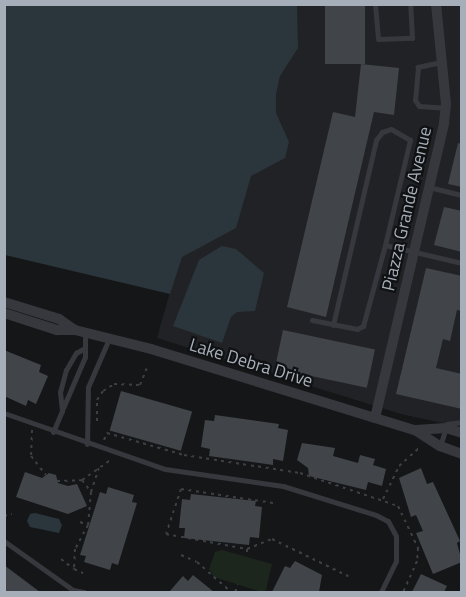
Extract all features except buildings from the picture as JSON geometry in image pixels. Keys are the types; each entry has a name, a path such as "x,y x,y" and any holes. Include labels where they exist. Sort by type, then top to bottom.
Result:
{"street":[{"name":"Piazza Grande Avenue","path":"375,418 445,108 436,4"},
{"name":"Lake Debra Drive","path":"4,302 59,319 80,332"},
{"name":"Lake Debra Drive","path":"4,313 57,330 80,332 109,339 415,430 440,446 462,454"},
{"name":"Lake Debra Drive","path":"415,430 446,428 462,433"}],"lane":[{"path":"375,4 378,39 412,38 410,4"},
{"path":"441,62 418,67 415,100 419,106 445,108"},
{"path":"312,320 333,325 357,329 363,326 410,146 407,136 391,129 382,132 376,140 333,325"},
{"path":"429,187 462,195"},
{"path":"385,244 462,263"},
{"path":"53,432 85,357 80,332"},
{"path":"87,444 88,387 109,339"},
{"path":"62,411 60,392 66,370 76,353 83,349"},
{"path":"73,383 88,387"},
{"path":"4,413 165,470 283,486 382,518 396,536 396,561 381,592"},
{"path":"440,446 450,422 462,422"},
{"path":"4,542 73,590 84,592"}],"path":[{"path":"87,429 98,419 97,400 103,391 114,384 140,385 147,368"},
{"path":"32,424 31,456 46,475"},
{"path":"383,499 399,466 419,448"},
{"path":"57,481 82,480 118,454"},
{"path":"74,569 75,549 88,525 91,492 99,468"},
{"path":"82,480 91,492"},
{"path":"273,504 181,489 166,534 247,549 272,539 348,576"},
{"path":"4,516 12,514"},
{"path":"80,522 88,525"},
{"path":"247,549 248,557"},
{"path":"181,555 197,562 233,592 238,585"},
{"path":"61,559 83,573"}],"shaded area":[{"path":"5,4 297,5 298,48 280,76 276,94 276,113 289,142 285,158 251,176 236,228 182,257 170,294 5,255"},
{"path":"189,5 461,5 461,427 401,414 157,338 170,292"},
{"path":"222,246 236,249 264,273 255,311 237,312 231,317 222,343 173,326 199,260"},
{"path":"35,513 59,519 62,525 59,533 30,527 27,521 30,514"},
{"path":"222,550 272,564 266,590 262,592 214,577 209,569 215,552"}]}
